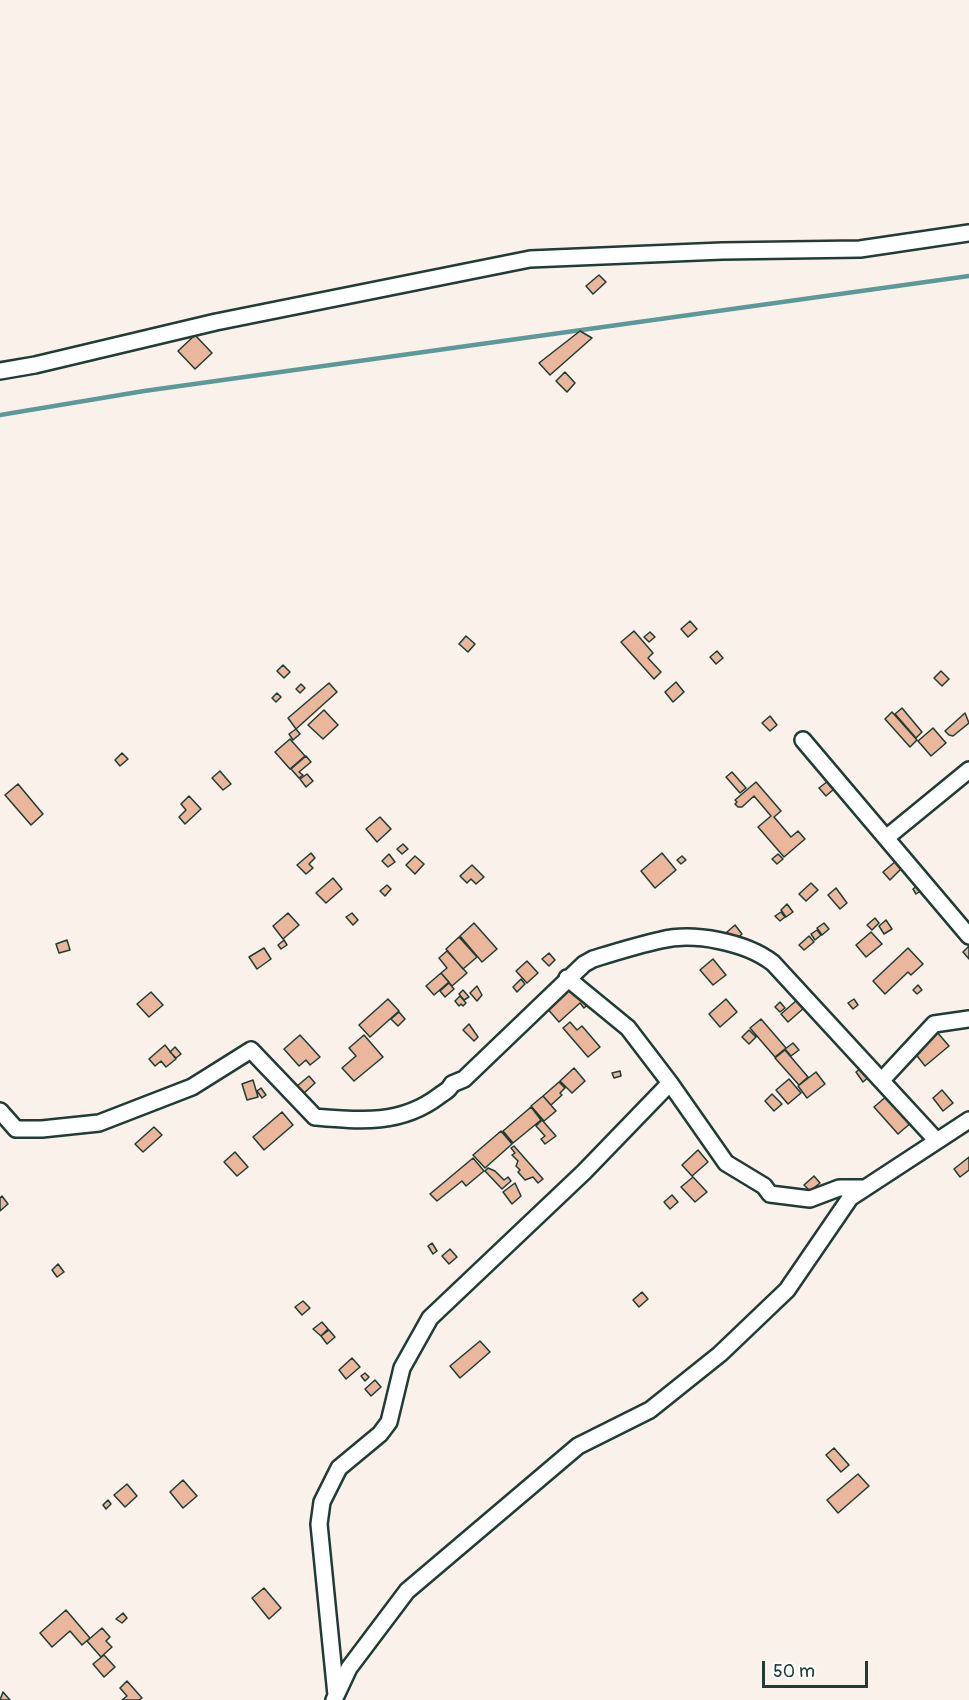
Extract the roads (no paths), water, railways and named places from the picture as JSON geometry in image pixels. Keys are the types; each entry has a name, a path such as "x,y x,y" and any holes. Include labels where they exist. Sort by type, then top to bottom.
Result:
{"street":[{"path":"0,371 35,365 216,322 530,259 722,251 860,249 969,233"},
{"path":"803,740 969,936"},
{"path":"886,838 969,770"},
{"path":"0,1111 16,1129 42,1129 99,1123 192,1087 251,1050 315,1117 367,1122 404,1116 433,1102 448,1091 452,1084 464,1079 567,978 593,959 662,939 681,937 748,948 772,963 937,1141"},
{"path":"567,978 617,1017 670,1083 715,1151 744,1175 764,1186 770,1194 810,1199 839,1188 862,1188"},
{"path":"882,1080 934,1024 969,1019"},
{"path":"335,1699 319,1524 322,1502 331,1479 339,1468 380,1434 389,1422 399,1374 430,1318 584,1172 670,1083"},
{"path":"335,1699 349,1668 407,1591 578,1446 650,1410 720,1354 787,1290 850,1198 969,1120"}],"waterway":[{"path":"0,415 144,391 969,276"}]}
